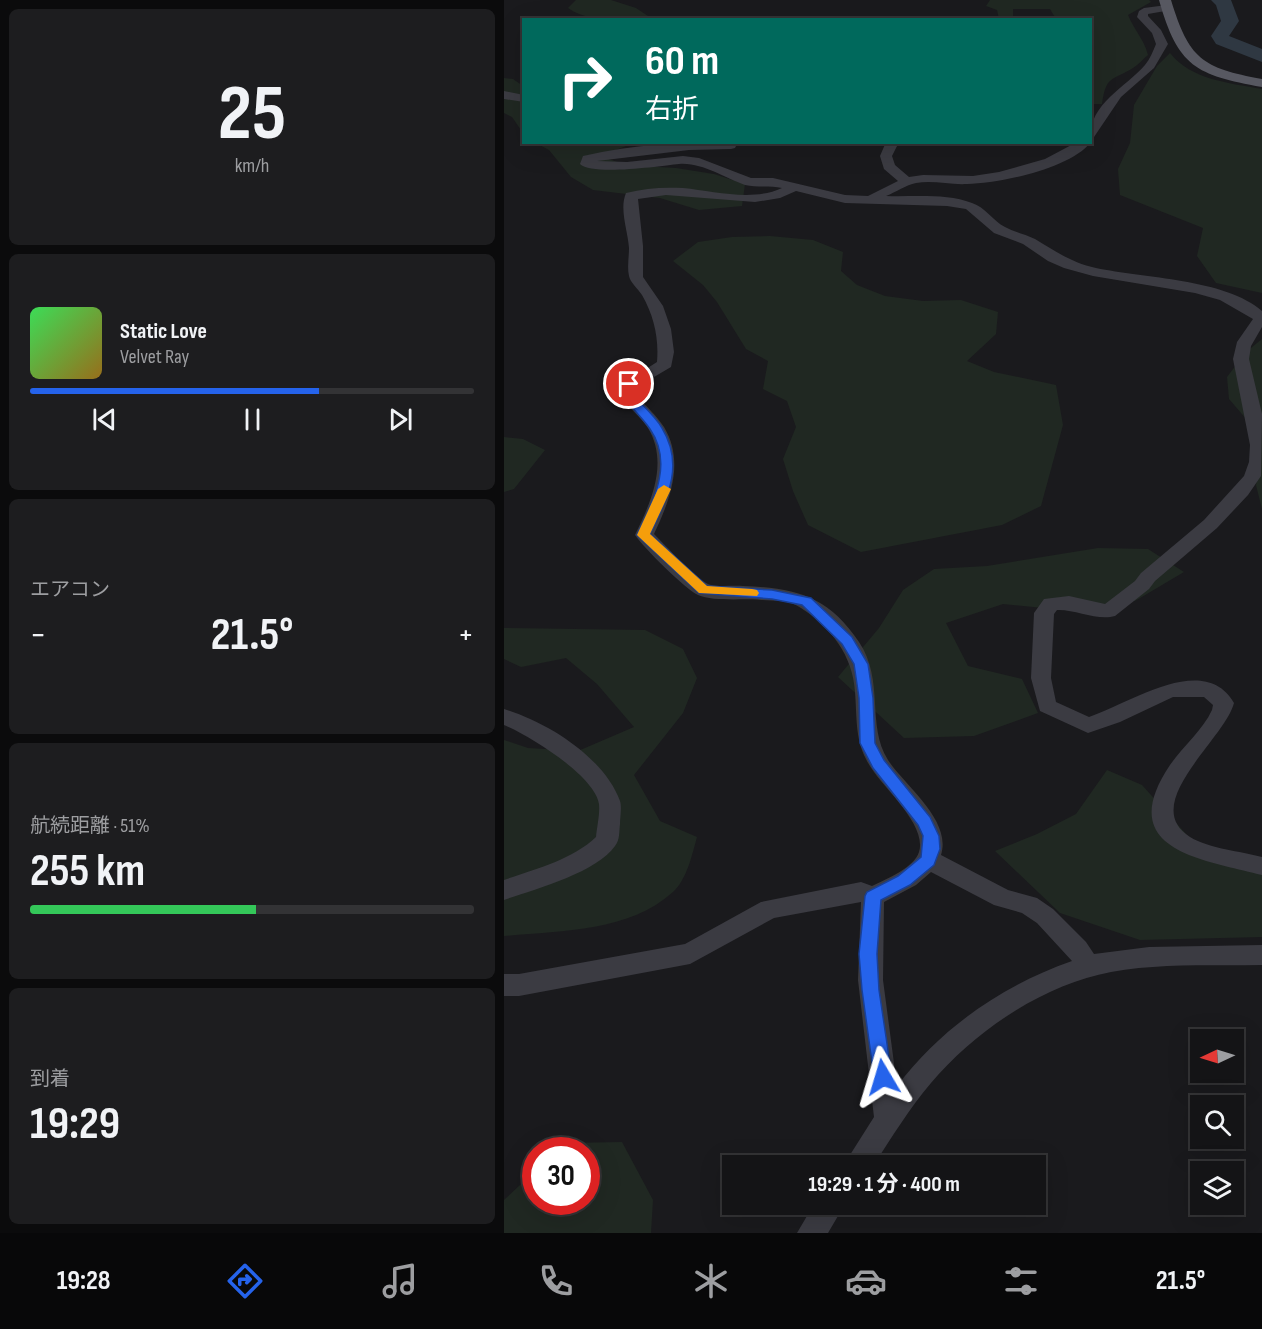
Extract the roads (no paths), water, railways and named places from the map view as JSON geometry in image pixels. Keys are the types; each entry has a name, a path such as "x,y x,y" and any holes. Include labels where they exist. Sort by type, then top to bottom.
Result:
{"main road":[{"path":"1166,4 1189,56 1204,66 1222,73 1262,83"}],"street":[{"path":"1092,131 1109,104 1150,66 1160,50 1162,44 1157,32 1142,17 1144,11 1166,4"},
{"path":"504,95 522,99"},
{"path":"731,144 689,146 600,156 588,159 586,164 627,166 683,160 699,162 749,182 794,186 845,199 947,202 970,206 999,230 1028,241 1053,258 1069,265 1216,294 1253,310 1261,318 1242,348 1241,371 1247,387 1258,442 1258,463 1248,484 1220,516 1148,577 1142,585 1108,611 1069,603 1051,604 1044,614 1045,632 1041,678 1047,706 1088,725 1113,717 1170,690 1209,688 1224,703 1222,715 1180,765 1171,780 1161,805 1168,831 1184,844 1262,866"},
{"path":"892,144 886,156 889,166 906,181"},
{"path":"871,198 906,181 973,180 993,177 1055,160 1078,150 1083,144"},
{"path":"504,985 519,985 690,954 769,909 861,892 873,896 904,880 929,860 932,849 931,836 925,822 879,764 868,743 866,698 861,664 847,641 806,601 772,594 704,590 644,535 664,490 668,460 657,429 628,396 629,384 664,364 667,348 650,292 636,277 636,246 631,215 631,196 663,192 744,197 774,196 794,186"},
{"path":"504,717 531,727 565,750 597,779 610,803 607,840 594,853 564,868 504,890"},
{"path":"929,860 1002,898 1029,905 1046,916 1077,949 1089,967"},
{"path":"873,896 868,954 870,990 888,1120"},
{"path":"864,1155 924,1073 969,1031 1009,1002 1052,980 1089,967 1138,958 1262,955"},
{"path":"811,1233 823,1215"}],"waterway":[{"path":"1220,0 1224,3 1230,21 1220,36 1223,40 1262,56"}]}
